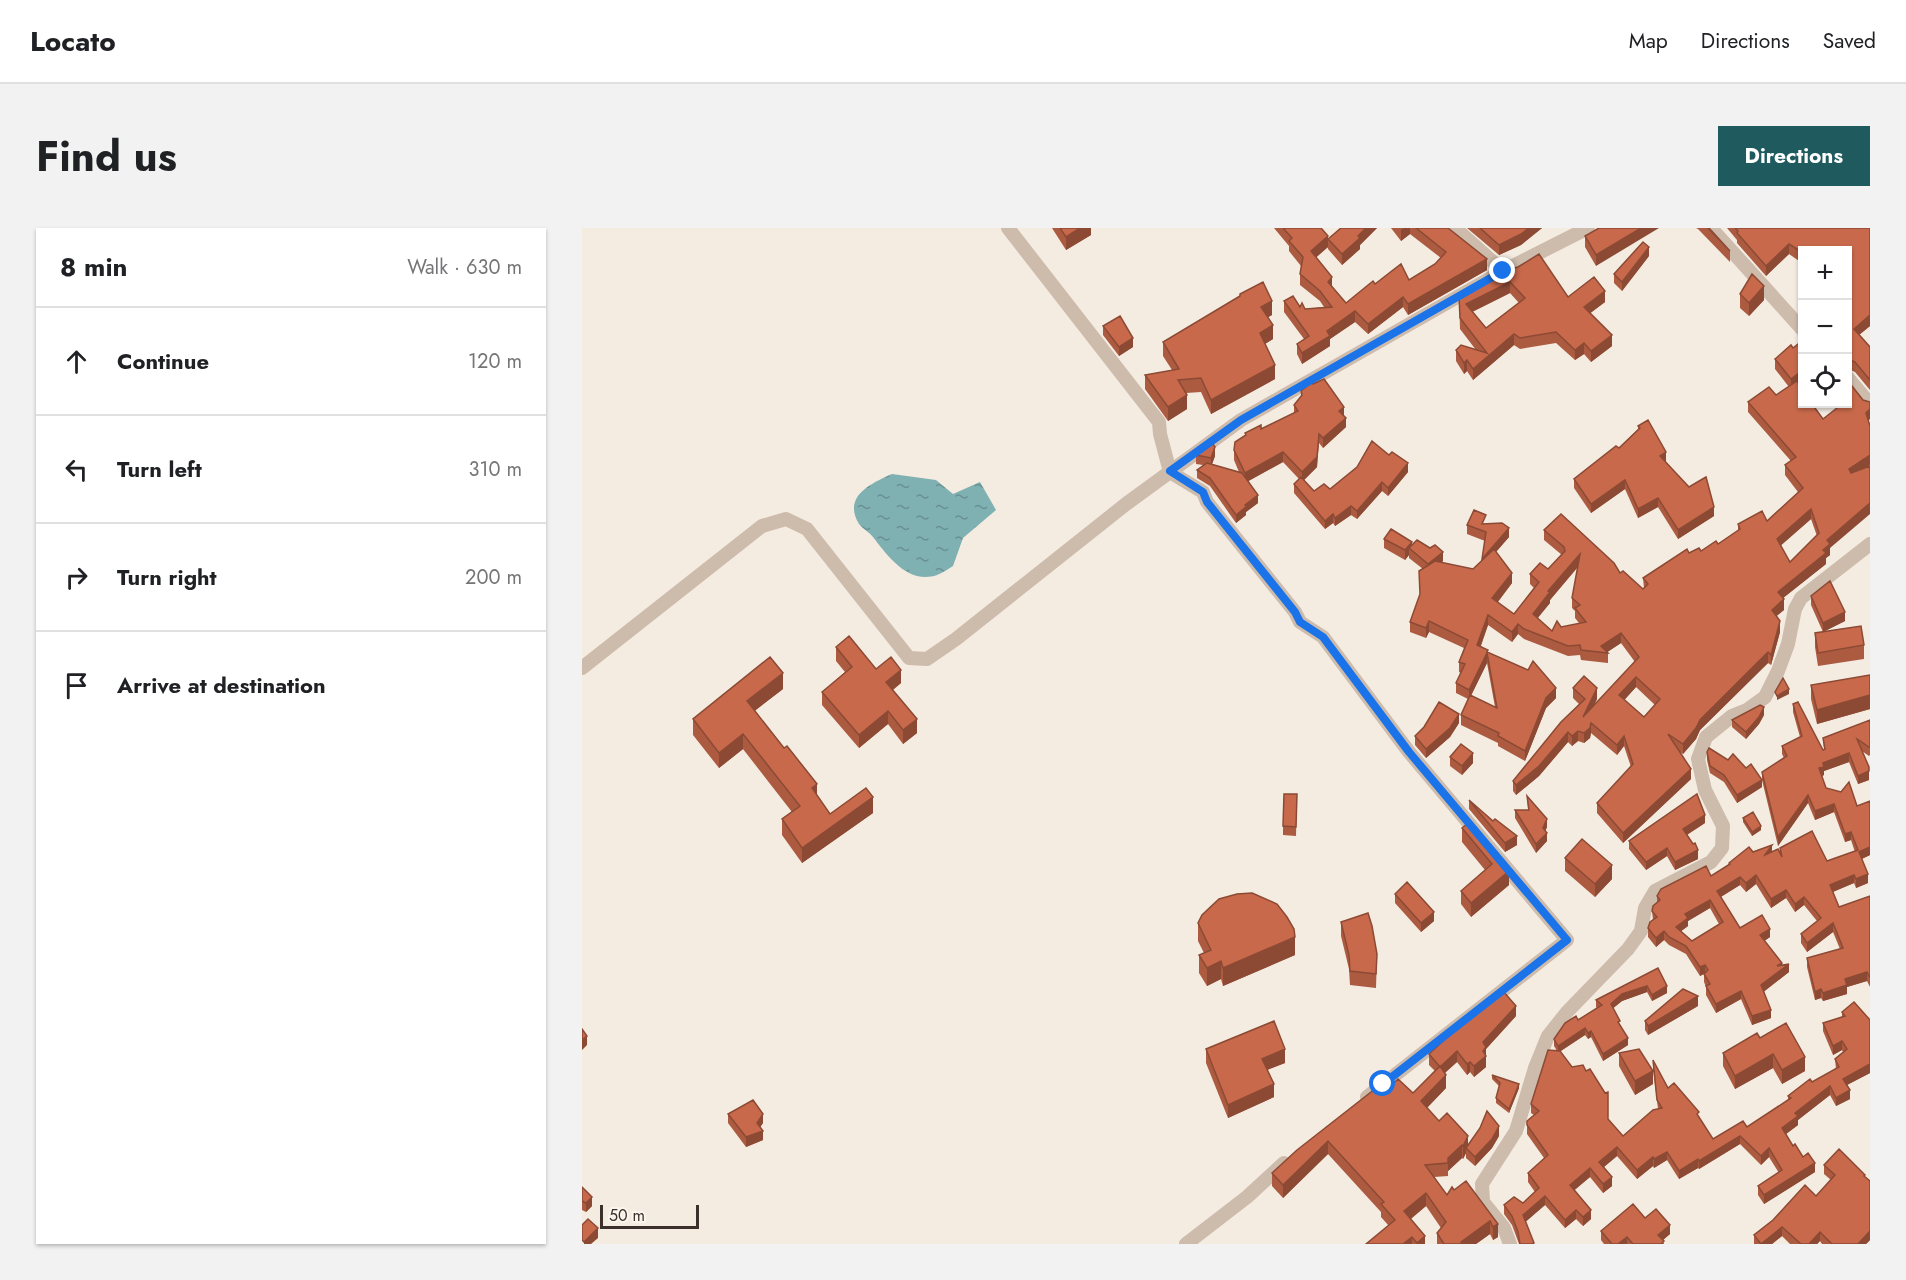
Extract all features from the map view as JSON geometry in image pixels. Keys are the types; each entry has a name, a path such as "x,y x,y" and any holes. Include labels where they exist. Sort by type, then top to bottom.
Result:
{"street":[{"path":"1008,228 1159,422 1170,471 1203,492 1207,502 1295,612 1300,622 1323,637 1409,752 1567,940 1356,1106"},
{"path":"1455,228 1503,271"},
{"path":"582,668 762,526 786,519 807,528 909,658 927,659 956,639 1126,504 1241,420 1503,271 1588,228"},
{"path":"1711,228 1798,323"},
{"path":"1852,383 1870,404"},
{"path":"1509,1244 1504,1228 1483,1202 1482,1184 1516,1131 1535,1068 1548,1036 1567,1012 1628,949 1641,931 1645,908 1655,891 1712,862 1722,848 1723,826 1706,790 1698,759 1706,737 1732,716 1747,710 1765,697 1788,644 1795,609 1801,598 1870,544"},
{"path":"1186,1244 1247,1197 1291,1156"}],"water":[{"path":"892,474 936,480 953,494 980,482 996,510 963,538 953,566 939,574 926,577 908,572 892,560 859,524 854,506 857,498 868,486"}],"building":[{"path":"1060,228 1080,228 1066,237"},
{"path":"1283,228 1321,228 1328,236 1311,251 1332,277 1328,282 1346,303 1373,281 1375,284 1401,264 1409,280 1435,264 1446,252 1416,228 1448,228 1487,259 1408,304 1403,297 1368,324 1355,311 1327,331 1330,336 1302,353 1297,344 1309,336 1284,301 1293,296 1300,307 1302,303 1305,309 1332,307 1320,291 1300,274 1303,257 1289,241 1292,238"},
{"path":"1341,228 1366,228 1358,236 1360,238 1342,254 1328,239"},
{"path":"1480,228 1529,228 1499,245"},
{"path":"1599,228 1641,228 1596,255 1585,236"},
{"path":"1735,228 1870,228 1870,315 1854,329 1870,347 1870,380 1852,361 1852,246 1798,246 1798,250 1789,244 1766,266 1737,233"},
{"path":"1643,242 1649,247 1622,282 1614,274"},
{"path":"1539,254 1568,297 1594,277 1605,291 1584,307 1612,335 1591,351 1584,343 1575,350 1556,332 1520,338 1514,334 1473,369 1467,360 1464,363 1456,350 1461,345 1487,353 1460,318 1459,296 1501,272 1518,267","holes":["1510,282 1525,298 1486,328 1466,304"]},
{"path":"1752,274 1764,286 1749,303 1740,294"},
{"path":"1263,282 1272,301 1261,307 1273,325 1260,333 1275,365 1211,400 1201,378 1178,380 1187,395 1168,407 1145,375 1179,369 1163,342"},
{"path":"1120,316 1133,338 1119,347 1103,326"},
{"path":"1798,344 1798,374 1791,379 1775,359 1791,345 1793,348"},
{"path":"1324,379 1344,407 1339,411 1346,418 1323,438 1319,434 1317,457 1302,472 1283,452 1245,473 1234,450 1235,442 1246,435 1245,433 1261,425 1261,429 1298,411 1294,405 1302,395 1301,391 1312,382 1313,384"},
{"path":"1797,381 1798,408 1815,408 1823,419 1837,408 1852,408 1852,386 1863,400 1870,402 1870,409 1866,413 1870,426 1870,455 1849,469 1851,473 1870,466 1870,503 1827,540 1830,544 1823,550 1826,553 1778,592 1784,599 1772,610 1780,621 1771,655 1768,652 1700,720 1683,744 1668,734 1691,769 1623,833 1597,803 1633,764 1624,736 1617,745 1591,723 1590,728 1584,733 1578,731 1572,736 1568,732 1539,766 1516,785 1513,781 1561,722 1585,699 1573,688 1584,676 1597,688 1583,717 1639,657 1621,633 1601,646 1608,653 1581,650 1580,645 1568,646 1524,629 1518,624 1512,632 1488,615 1477,645 1488,650 1487,652 1528,670 1533,661 1556,688 1546,698 1525,751 1498,736 1499,733 1461,715 1470,695 1497,708 1487,653 1469,690 1456,683 1465,664 1459,662 1468,640 1429,621 1426,628 1410,622 1420,594 1419,571 1435,561 1473,569 1494,549 1512,573 1492,598 1514,614 1539,582 1530,574 1540,563 1548,569 1565,551 1564,547 1544,530 1561,514 1614,563 1620,573 1623,571 1643,589 1648,584 1643,578 1687,549 1689,553 1699,548 1701,551 1716,541 1718,544 1740,529 1738,524 1762,511 1767,521 1803,488 1785,465 1796,457 1748,402 1769,387 1776,395","holes":["1811,509 1819,533 1790,562 1777,539","1580,554 1572,598 1580,605 1575,608 1586,622 1561,627 1557,621 1552,631 1533,614 1550,592 1548,591","1636,677 1660,699 1644,717 1619,695"]},
{"path":"1648,420 1666,452 1660,456 1689,487 1706,477 1714,507 1678,530 1658,498 1638,509 1625,480 1591,504 1574,479 1616,446 1619,448 1640,428 1638,426"},
{"path":"1372,441 1389,455 1392,452 1408,463 1388,488 1382,482 1357,511 1351,506 1335,518 1333,514 1325,521 1294,484 1301,477 1314,491 1324,484 1330,489 1357,467"},
{"path":"1212,443 1215,447 1211,458 1196,455"},
{"path":"1207,463 1242,473 1258,495 1236,515 1210,478 1197,470"},
{"path":"1474,510 1486,515 1482,524 1502,523 1509,528 1482,559 1486,532 1467,525"},
{"path":"1391,529 1412,542 1405,550 1384,539"},
{"path":"1417,540 1430,548 1435,545 1443,552 1428,564 1409,548"},
{"path":"1830,581 1845,612 1823,623 1811,596"},
{"path":"1861,626 1864,645 1818,653 1815,633"},
{"path":"849,636 876,669 891,657 901,670 886,682 917,719 903,730 888,711 859,735 822,692 852,667 836,647"},
{"path":"770,657 783,673 747,701 784,748 787,746 817,784 812,788 830,814 866,788 873,797 802,848 782,819 800,806 743,734 719,753 693,719"},
{"path":"1870,675 1870,695 1817,710 1811,685"},
{"path":"1783,678 1789,689 1777,696 1775,692"},
{"path":"1439,702 1459,714 1450,728 1426,749 1415,736 1424,727"},
{"path":"1798,702 1823,750 1825,749 1823,738 1870,720 1870,747 1857,739 1869,771 1858,776 1849,753 1823,763 1824,767 1819,768 1826,788 1841,792 1849,782 1857,806 1870,801 1870,847 1859,852 1868,874 1856,879 1854,875 1830,885 1839,907 1870,896 1870,978 1867,972 1845,979 1847,985 1823,993 1821,989 1815,992 1807,958 1843,948 1833,923 1807,943 1801,934 1821,918 1804,897 1795,904 1786,890 1771,899 1756,875 1746,883 1740,877 1717,891 1740,928 1762,915 1770,929 1760,935 1782,963 1777,966 1789,964 1761,985 1771,1010 1752,1016 1741,991 1716,1004 1706,986 1710,984 1704,974 1708,970 1705,965 1700,967 1686,946 1669,937 1664,931 1656,938 1648,928 1650,922 1657,917 1652,911 1653,906 1660,900 1657,896 1661,889 1706,866 1711,876 1730,864 1749,847 1753,852 1772,845 1765,855 1778,849 1782,857 1780,848 1812,831 1827,861 1858,850 1851,832 1845,834 1834,804 1815,811 1808,795 1778,837 1762,772 1787,756 1782,746 1802,736 1793,704","holes":["1710,900 1723,922 1692,941 1676,927 1688,918 1685,914"]},
{"path":"1760,705 1764,707 1759,717 1746,732 1732,720"},
{"path":"1461,744 1473,753 1462,766 1450,757"},
{"path":"1709,748 1728,760 1733,754 1746,768 1751,764 1762,780 1737,795 1724,775 1710,766 1707,752"},
{"path":"1284,794 1297,794 1296,827 1283,826"},
{"path":"1697,794 1705,815 1683,829 1698,850 1675,862 1667,848 1646,862 1629,841"},
{"path":"1527,796 1547,819 1543,828 1547,833 1536,844 1515,810 1529,810"},
{"path":"1469,800 1493,821 1495,819 1517,836 1505,843"},
{"path":"1753,812 1761,826 1752,832 1743,818"},
{"path":"1468,823 1509,871 1471,903 1461,891 1492,864 1462,828"},
{"path":"1582,839 1612,865 1595,884 1565,858"},
{"path":"1407,882 1434,912 1421,923 1395,894"},
{"path":"1252,893 1277,904 1294,929 1295,937 1223,968 1221,961 1207,968 1199,955 1211,950 1198,923 1202,915 1219,899"},
{"path":"1368,913 1377,954 1376,974 1350,971 1349,955 1341,922"},
{"path":"1658,968 1667,986 1652,995 1647,986 1622,994 1611,1004 1628,1038 1603,1054 1591,1031 1588,1033 1585,1028 1558,1046 1554,1039 1565,1023 1576,1016 1578,1020 1602,1005 1596,1000"},
{"path":"1683,989 1698,996 1648,1026 1645,1021"},
{"path":"1503,991 1516,1006 1483,1042 1486,1047 1483,1051 1486,1056 1474,1066 1470,1062 1467,1064 1457,1051 1440,1067 1429,1054 1444,1040 1442,1038"},
{"path":"1854,1002 1870,1020 1870,1064 1843,1079 1850,1090 1836,1098 1830,1086 1795,1113 1798,1116 1782,1128 1803,1157 1808,1153 1815,1163 1764,1195 1758,1186 1782,1170 1769,1148 1761,1156 1740,1136 1679,1171 1667,1152 1654,1159 1653,1157 1637,1170 1617,1147 1599,1162 1612,1177 1603,1184 1590,1168 1570,1185 1591,1210 1583,1217 1576,1210 1565,1220 1545,1196 1523,1215 1534,1243 1520,1244 1512,1216 1504,1205 1514,1197 1523,1203 1539,1188 1528,1173 1548,1155 1527,1125 1527,1121 1539,1111 1531,1104 1548,1050 1560,1051 1572,1067 1583,1065 1586,1071 1590,1069 1605,1093 1608,1092 1608,1119 1623,1136 1653,1110 1662,1108 1657,1100 1653,1060 1668,1088 1674,1083 1699,1112 1697,1114 1713,1139 1743,1121 1747,1127 1791,1098 1788,1096 1810,1079 1812,1082 1839,1067 1835,1059 1847,1049 1842,1041 1833,1046 1823,1023 1845,1016 1842,1012"},
{"path":"1274,1021 1285,1049 1262,1059 1274,1084 1228,1105 1206,1049"},
{"path":"1786,1023 1805,1057 1782,1070 1773,1054 1735,1076 1723,1053 1757,1033 1760,1038"},
{"path":"582,1029 587,1036 582,1040"},
{"path":"1639,1049 1653,1071 1635,1081 1619,1053"},
{"path":"1440,1066 1446,1075 1421,1101 1439,1121 1447,1113 1468,1136 1463,1146 1448,1158 1448,1163 1425,1165 1447,1195 1452,1187 1454,1190 1466,1181 1498,1224 1493,1227 1490,1221 1461,1242 1463,1244 1444,1244 1437,1233 1446,1222 1426,1193 1404,1211 1425,1236 1417,1243 1412,1237 1403,1244 1366,1244 1395,1220 1381,1204 1384,1202 1328,1141 1283,1185 1272,1173 1297,1150 1380,1085 1386,1091 1398,1079 1413,1093"},
{"path":"1492,1075 1519,1084 1509,1109 1496,1098 1500,1083"},
{"path":"753,1100 763,1114 757,1123 763,1131 746,1137 728,1114"},
{"path":"1487,1111 1499,1126 1492,1139 1475,1157 1466,1148 1480,1128"},
{"path":"1839,1149 1870,1181 1870,1231 1858,1244 1832,1244 1820,1232 1809,1244 1801,1244 1782,1227 1761,1244 1754,1235 1773,1220 1805,1185 1816,1196 1835,1175 1824,1165"},
{"path":"582,1187 592,1197 586,1203 582,1201"},
{"path":"1633,1204 1645,1218 1656,1209 1670,1225 1658,1235 1664,1241 1662,1244 1633,1244 1627,1237 1618,1244 1612,1244 1601,1231"},
{"path":"588,1219 598,1228 584,1242 582,1225"}],"route":[{"path":"1383,1084 1567,940 1409,752 1323,637 1300,622 1295,612 1207,502 1203,492 1170,471 1241,420 1503,271"}]}
